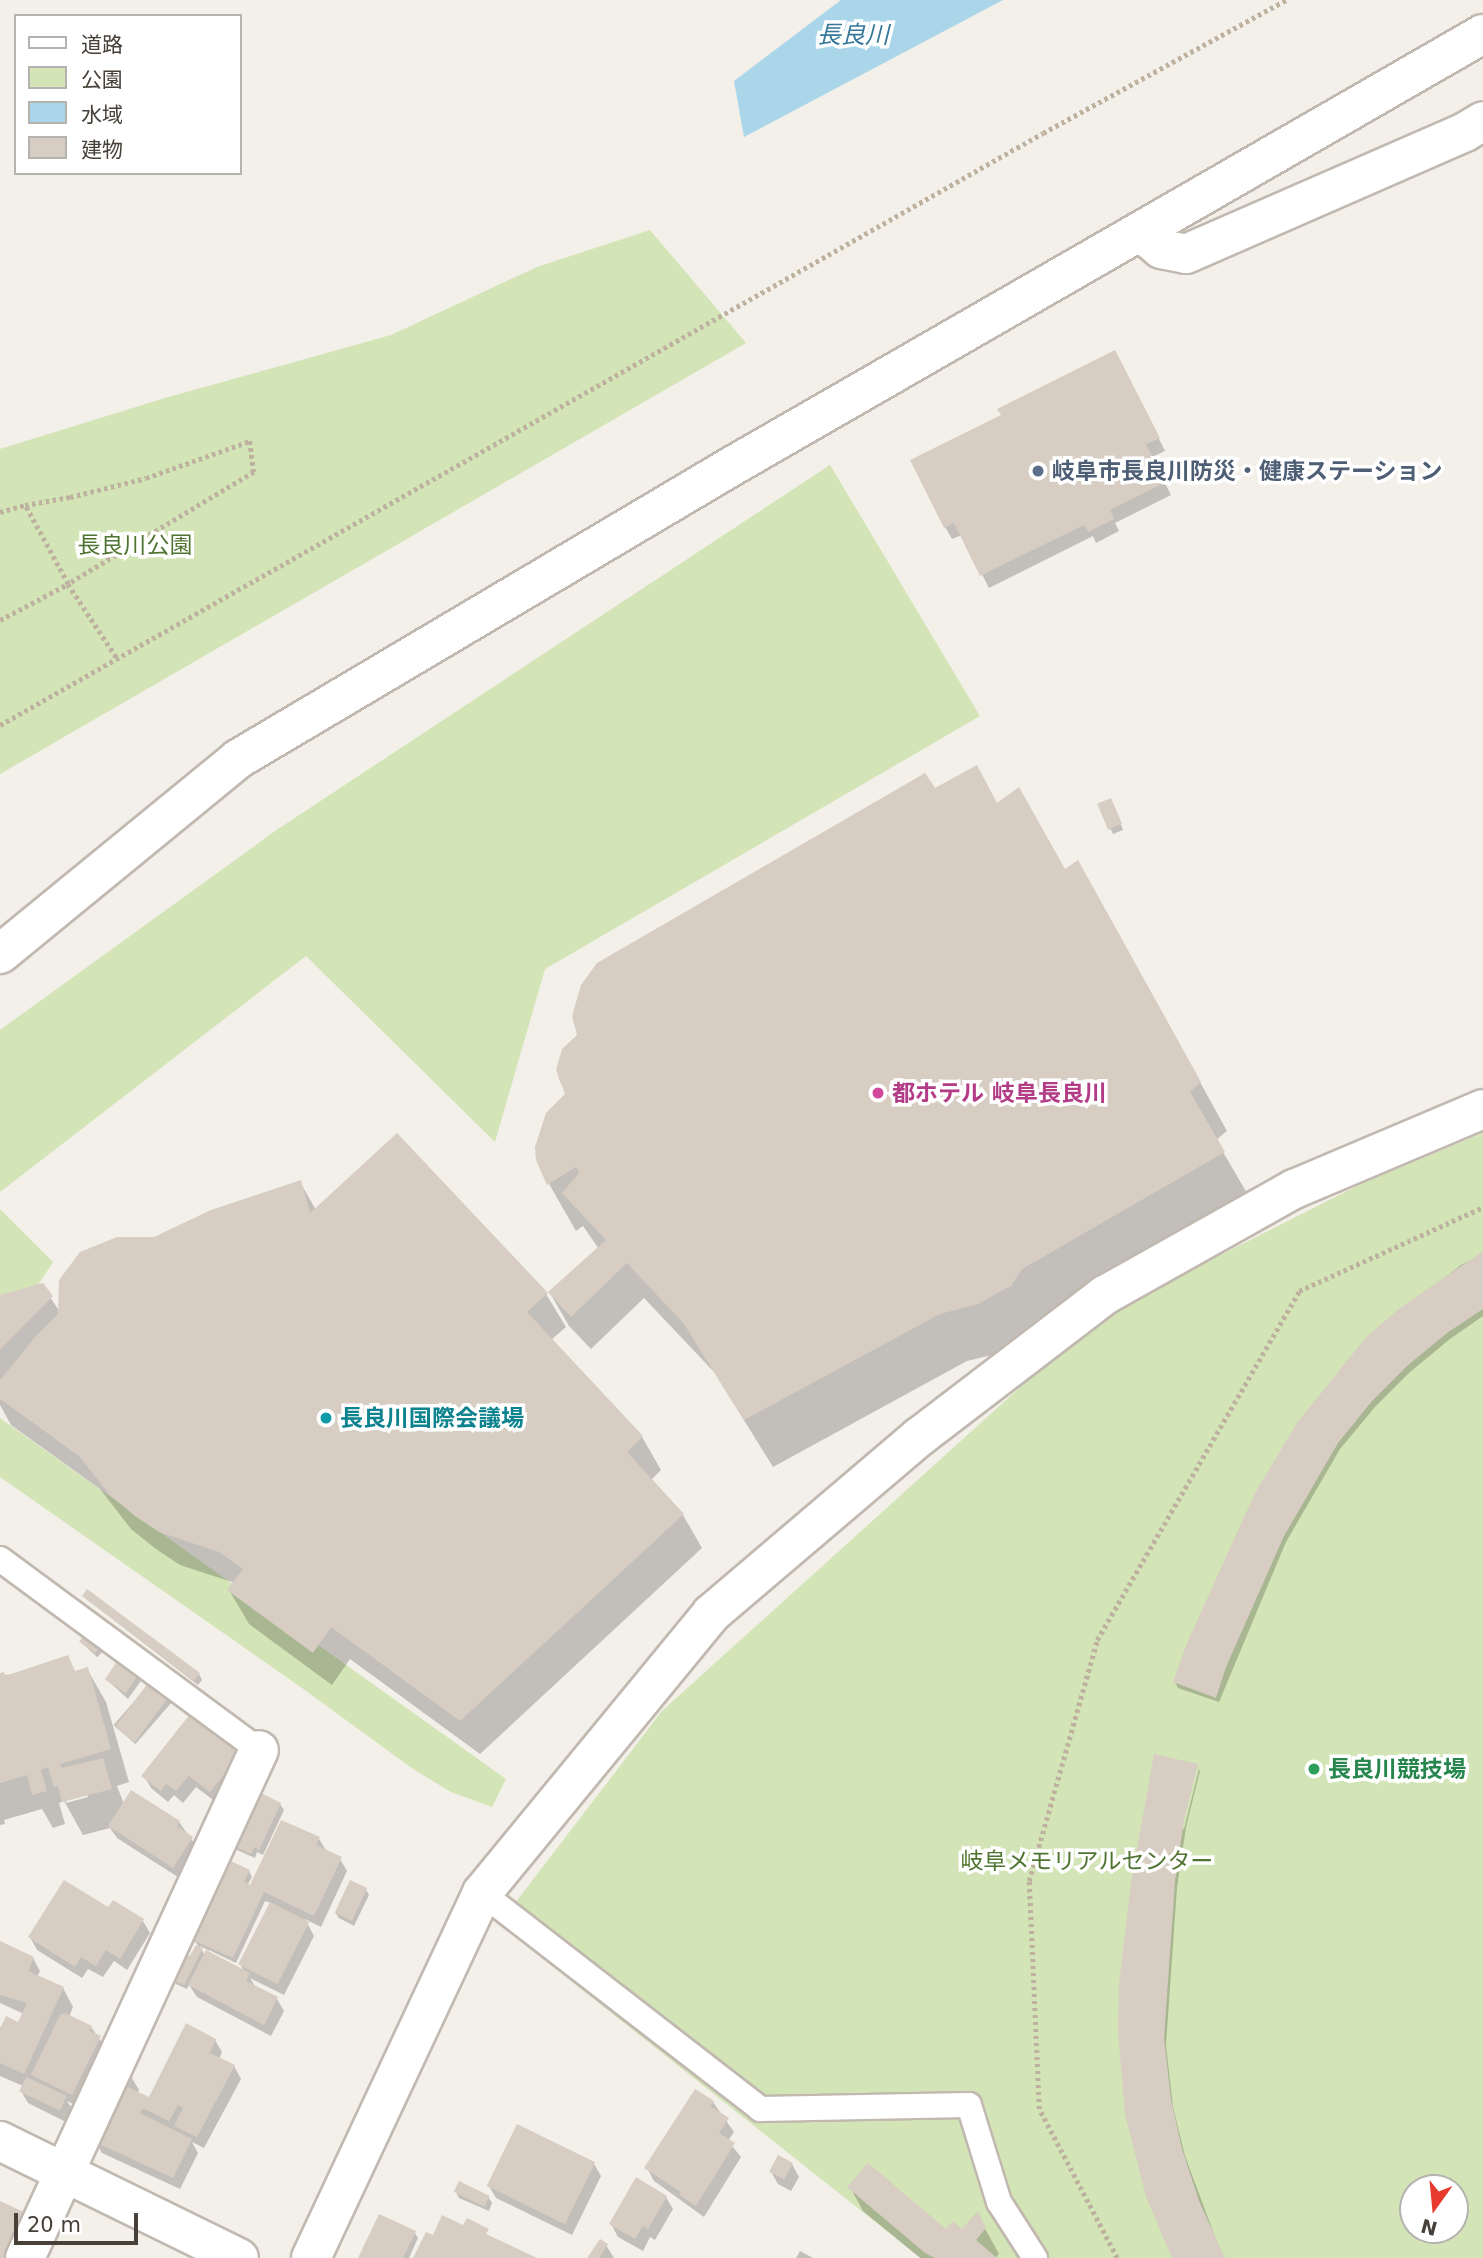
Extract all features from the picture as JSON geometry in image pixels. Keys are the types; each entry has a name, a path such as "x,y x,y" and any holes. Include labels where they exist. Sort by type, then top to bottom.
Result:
{"street":[{"path":"0,954 238,759 734,466 1483,34"},
{"path":"1141,232 1161,248 1186,254 1482,123"},
{"path":"311,2258 482,1893 711,1614 919,1437 1105,1295 1294,1189 1483,1109"},
{"path":"25,2258 260,1750"},
{"path":"0,2141 239,2258"}],"lane":[{"path":"0,1559 260,1750"},
{"path":"482,1893 760,2109 969,2105 999,2202 1035,2258"}],"path":[{"path":"0,725 619,376 1042,133 1286,0"},
{"path":"0,512 146,478 250,441 254,472 68,584 0,620"},
{"path":"25,505 68,584 117,658"},
{"path":"1117,2258 1039,2109 1029,1881 1097,1640 1299,1291 1483,1208"}],"green space":[{"name":"長良川公園","path":"650,230 746,343 0,774 0,449 165,398 391,335 537,267"},
{"path":"830,465 980,716 545,969 495,1142 306,956 0,1192 0,1030 278,829"},
{"name":"岐阜メモリアルセンター","path":"1483,1133 1483,2258 921,2258 499,1924 662,1711 1098,1317 1363,1183"},
{"path":"0,1209 53,1262 0,1342"},
{"path":"0,1418 506,1779 492,1807 451,1792 413,1769 0,1477"}],"water":[{"name":"長良川","path":"841,0 1003,0 744,137 734,81"}],"building":[{"name":"岐阜市長良川防災・健康ステーション","path":"1115,350 1160,438 1146,444 1166,482 1110,510 1114,519 1088,532 1084,525 980,576 954,523 944,528 910,460 1001,415 997,409"},
{"name":"都ホテル 岐阜長良川","path":"977,765 997,803 1019,787 1065,869 1078,860 1201,1082 1190,1092 1225,1152 1022,1269 1011,1286 978,1304 940,1314 744,1420 684,1324 627,1263 571,1317 548,1292 606,1240 562,1193 579,1173 576,1167 547,1185 536,1160 535,1147 546,1113 565,1094 556,1070 562,1049 577,1035 572,1016 581,985 597,963 925,773 935,788"},
{"path":"1111,798 1122,824 1108,830 1097,804"},
{"name":"長良川国際会議場","path":"397,1133 548,1293 527,1312 643,1436 627,1452 684,1514 460,1721 331,1627 313,1653 227,1590 243,1569 219,1552 159,1532 135,1516 110,1495 79,1456 0,1399 0,1380 58,1314 59,1280 80,1252 117,1237 154,1237 211,1210 301,1180 310,1213"},
{"path":"1483,1251 1483,1309 1447,1333 1407,1366 1372,1401 1338,1443 1284,1536 1226,1667 1216,1698 1173,1682 1187,1643 1255,1493 1297,1423 1367,1336 1400,1308"},
{"path":"43,1283 53,1296 0,1350 0,1295"},
{"path":"87,1589 200,1673 194,1681 82,1596"},
{"path":"87,1631 103,1643 95,1653 79,1641"},
{"path":"68,1655 75,1671 88,1667 111,1749 60,1764 62,1768 103,1758 112,1789 62,1802 58,1786 54,1787 48,1767 41,1770 47,1791 32,1795 27,1775 0,1783 0,1673 4,1672 5,1676"},
{"path":"120,1657 141,1671 126,1693 105,1679"},
{"path":"151,1679 171,1694 135,1742 115,1727"},
{"path":"191,1713 237,1750 233,1755 237,1758 210,1792 189,1776 176,1791 166,1784 161,1791 141,1776"},
{"path":"1154,1754 1198,1764 1184,1820 1175,1881 1164,2038 1171,2100 1182,2149 1199,2201 1225,2258 1172,2258 1146,2197 1125,2114 1118,2032 1119,1984 1131,1882"},
{"path":"131,1790 180,1821 177,1826 193,1837 173,1868 108,1826"},
{"path":"257,1791 281,1803 259,1850 254,1847 251,1854 232,1845"},
{"path":"281,1820 320,1837 316,1845 342,1857 314,1916 264,1892 233,1958 188,1938 229,1860 250,1870 244,1882 250,1885"},
{"path":"64,1880 108,1907 113,1900 144,1919 120,1959 106,1950 96,1966 81,1957 75,1967 28,1937"},
{"path":"350,1880 367,1888 352,1921 335,1913"},
{"path":"270,1902 309,1922 277,1984 238,1964"},
{"path":"0,1941 34,1957 28,1971 64,1987 24,2074 0,2063 0,2029 6,2016 18,2022 27,2003 0,1995"},
{"path":"196,1945 203,1948 184,1985 171,1979 186,1954 190,1956"},
{"path":"206,1950 250,1973 246,1981 278,1997 264,2025 188,1985"},
{"path":"65,2013 92,2026 90,2031 101,2036 72,2095 31,2075 60,2015"},
{"path":"186,2023 216,2039 210,2053 235,2065 197,2137 174,2126 183,2108 178,2105 169,2121 143,2108 140,2113 192,2139 173,2178 93,2141 126,2073 133,2076 128,2087 149,2097"},
{"path":"26,2077 67,2096 60,2111 19,2092"},
{"path":"695,2089 714,2101 710,2106 729,2118 719,2133 735,2143 696,2206 679,2195 681,2192 644,2168"},
{"path":"517,2124 595,2162 565,2224 487,2186"},
{"path":"778,2155 793,2163 784,2180 769,2172"},
{"path":"868,2163 946,2229 953,2221 962,2229 978,2211 986,2228 976,2240 997,2258 935,2258 925,2253 847,2187"},
{"path":"636,2177 667,2196 648,2229 643,2226 635,2239 609,2224"},
{"path":"459,2181 490,2196 484,2207 454,2192"},
{"path":"0,2201 28,2214 7,2258 0,2258"},
{"path":"379,2214 416,2231 403,2258 358,2258"},
{"path":"442,2215 463,2225 467,2218 489,2229 486,2234 537,2258 413,2258 426,2232 433,2235"},
{"path":"600,2239 608,2244 599,2258 587,2258"}],"place":[{"name":"岐阜市長良川防災・健康ステーション","path":"1038,471"},
{"name":"都ホテル 岐阜長良川","path":"878,1093"},
{"name":"長良川国際会議場","path":"326,1418"},
{"name":"長良川競技場","path":"1314,1769"}]}
